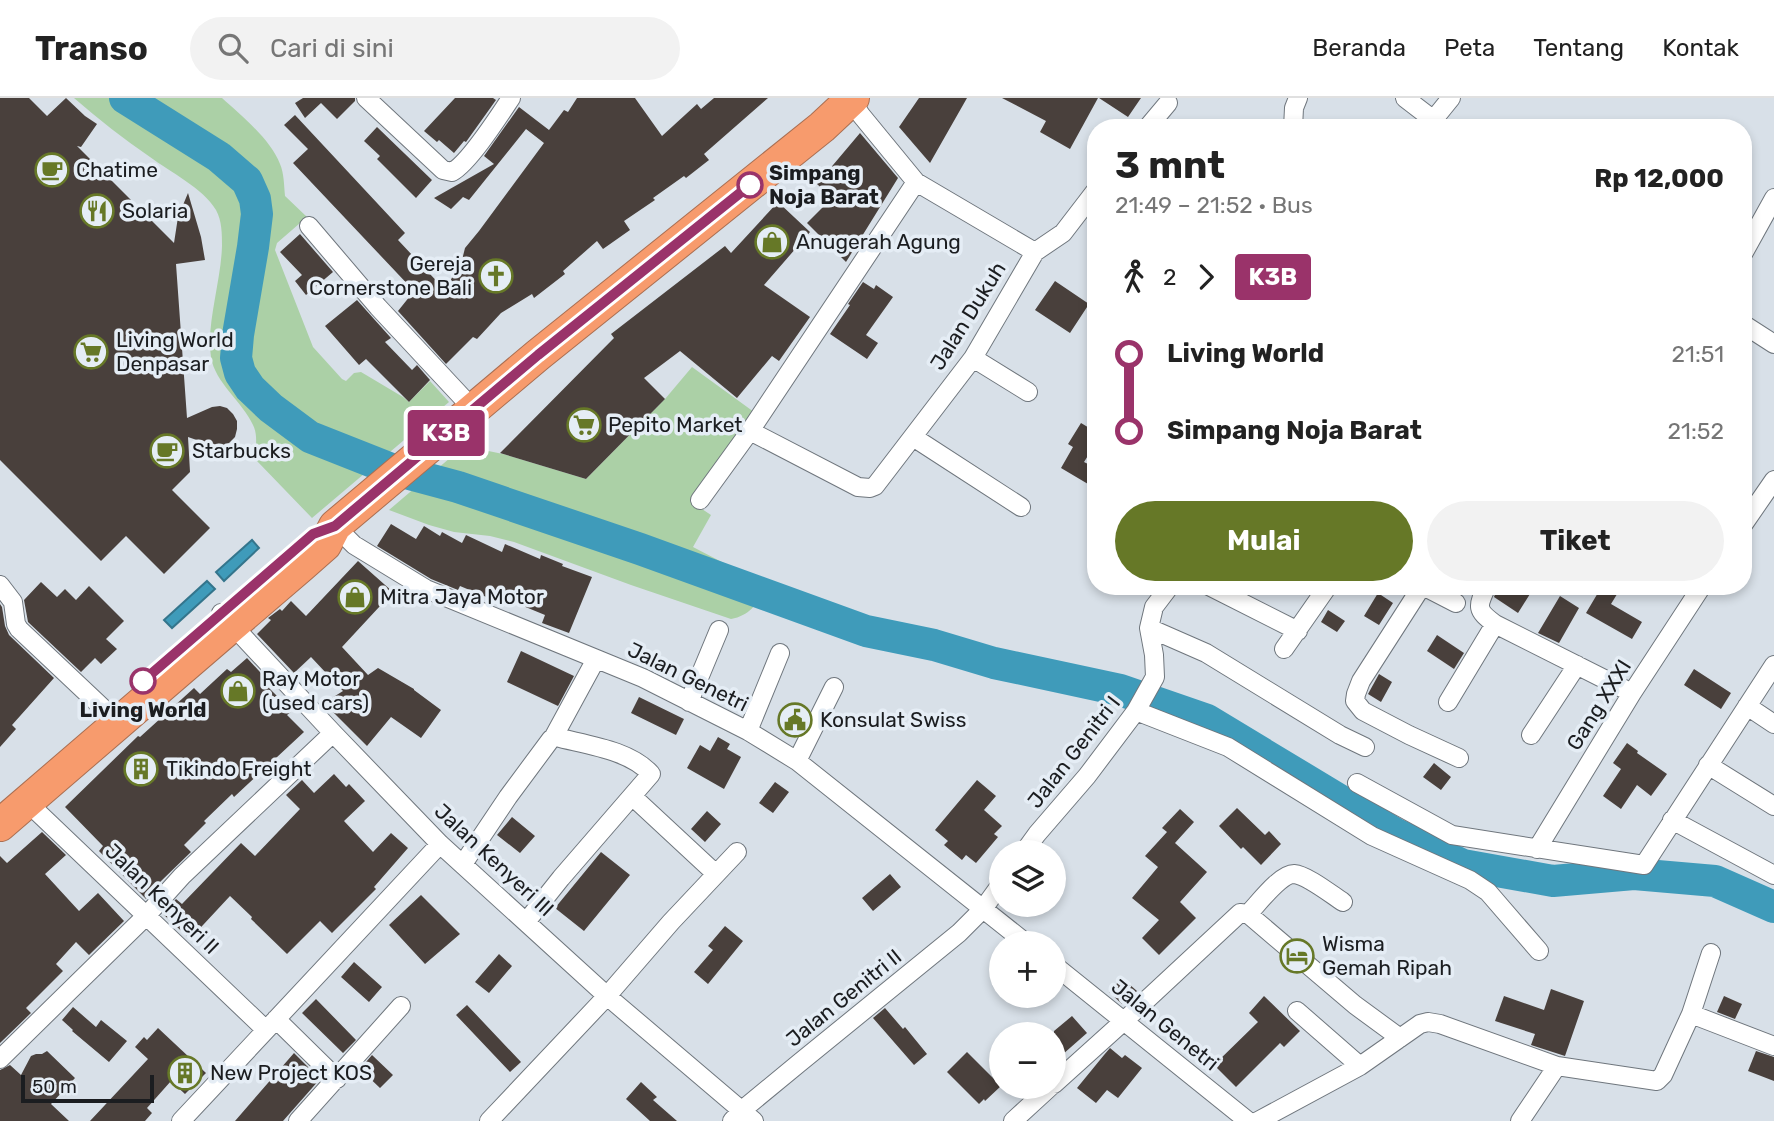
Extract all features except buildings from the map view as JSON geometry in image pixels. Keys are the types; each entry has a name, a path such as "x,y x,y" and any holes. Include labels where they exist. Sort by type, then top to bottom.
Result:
{"highway":[{"path":"13,804 227,619 313,534 344,519 548,347 822,127 852,99"},
{"path":"0,825 13,804 107,712 227,619"}],"street":[{"path":"366,98 443,170 452,172 461,166 511,98"},
{"path":"1293,119 1298,98"},
{"path":"1405,98 1432,119"},
{"path":"1441,119 1451,98"},
{"name":"Jalan Dukuh","path":"750,431 858,487 876,486 973,358 1035,252 916,182 861,115 852,99"},
{"path":"1155,119 1168,103"},
{"path":"699,500 750,431 916,182"},
{"path":"1752,238 1774,198"},
{"path":"1035,252 1063,233 1087,202"},
{"path":"309,226 467,415"},
{"path":"1752,330 1774,344"},
{"path":"973,358 1028,392"},
{"path":"913,437 1021,507"},
{"path":"1752,512 1774,480"},
{"name":"Jalan Genetri","path":"344,519 354,545 426,589 643,678 748,731 797,761 1011,931"},
{"path":"0,585 13,602 19,629 107,712"},
{"path":"1163,595 1154,607 1149,628 1206,653 1340,735 1365,747"},
{"path":"1227,595 1298,631"},
{"path":"1284,649 1322,595"},
{"path":"1417,595 1361,681 1356,701 1363,711 1459,758"},
{"path":"1440,595 1456,603"},
{"path":"1483,595 1479,608 1482,614 1495,624 1632,693"},
{"name":"Gang XXXI","path":"1537,849 1632,693 1696,595"},
{"name":"Jalan Kenyeri III","path":"227,619 440,844 742,1118"},
{"path":"1448,702 1495,624"},
{"name":"Jalan Genitri I","path":"1033,840 1087,776 1138,709 1155,677 1149,628"},
{"path":"690,702 719,631"},
{"path":"748,731 780,653"},
{"path":"463,864 533,762 553,738 596,659"},
{"path":"1531,735 1577,665"},
{"path":"1357,783 1452,835 1644,865 1774,665"},
{"path":"797,761 834,687"},
{"path":"1747,706 1774,724"},
{"path":"1138,709 1228,747 1372,836 1470,880 1488,892 1539,951"},
{"path":"0,1059 146,916 182,876 333,733"},
{"path":"526,922 651,774 643,765 619,754 553,738"},
{"path":"1709,765 1774,806"},
{"path":"632,796 716,874"},
{"name":"Jalan Kenyeri II","path":"13,804 337,1079"},
{"path":"1672,820 1774,874"},
{"path":"181,1121 440,844"},
{"path":"489,1121 737,852"},
{"path":"1248,914 1281,879 1291,874 1299,875 1343,902"},
{"path":"983,909 989,901"},
{"name":"Jalan Genitri II","path":"742,1118 959,933 983,909"},
{"path":"1066,1073 1240,913 1248,914 1355,1005 1400,1038"},
{"path":"1258,1121 1360,1066 1420,1024 1428,1022 1557,1066 1657,1081 1663,1075 1691,1014 1711,953"},
{"name":"Jalan Genetri","path":"1066,974 1248,1121"},
{"path":"298,1121 401,1006"},
{"path":"1297,1011 1360,1066"},
{"path":"1691,1014 1774,1046"},
{"path":"1520,1121 1557,1066"},
{"path":"1013,1121 1037,1099"}],"green space":[{"path":"74,98 222,98 255,128 270,146 281,168 285,196 307,217 277,243 275,250 313,347 346,381 354,373 361,372 409,402 430,381 449,402 312,518 257,461 253,425 223,384 211,357 210,331 222,246 221,223 216,210 195,188"},
{"path":"692,367 754,412 690,501 711,515 693,547 766,585 757,603 744,615 731,619 514,542 454,532 389,510 464,446 503,454 586,479 665,399"}],"water":[{"path":"252,540 259,548 224,581 216,572"},
{"path":"207,581 215,589 172,628 164,620"}],"waterway":[{"path":"125,98 219,157 247,181 255,199 257,214 236,358 240,373 250,388 271,408 310,437 391,469 458,487 640,549 866,631 934,645 994,663 1120,690 1207,720 1394,833 1463,865 1553,881 1634,874 1715,881 1774,907"}],"bus line":[{"name":"K3B","path":"143,681 313,534 335,526 538,355 750,185"}],"place":[{"name":"Chatime","path":"52,170"},
{"name":"Simpang Noja Barat","path":"750,185"},
{"name":"Solaria","path":"97,211"},
{"name":"Anugerah Agung","path":"772,242"},
{"name":"Gereja Cornerstone Bali","path":"496,276"},
{"name":"Living World Denpasar","path":"91,352"},
{"name":"Pepito Market","path":"584,425"},
{"name":"Starbucks","path":"167,451"},
{"name":"Mitra Jaya Motor","path":"355,597"},
{"name":"Living World","path":"143,681"},
{"name":"Ray Motor (used cars)","path":"238,691"},
{"name":"Konsulat Swiss","path":"795,720"},
{"name":"Tikindo Freight","path":"141,769"},
{"name":"Wisma Gemah Ripah","path":"1297,956"},
{"name":"New Project KOS","path":"185,1073"}]}
